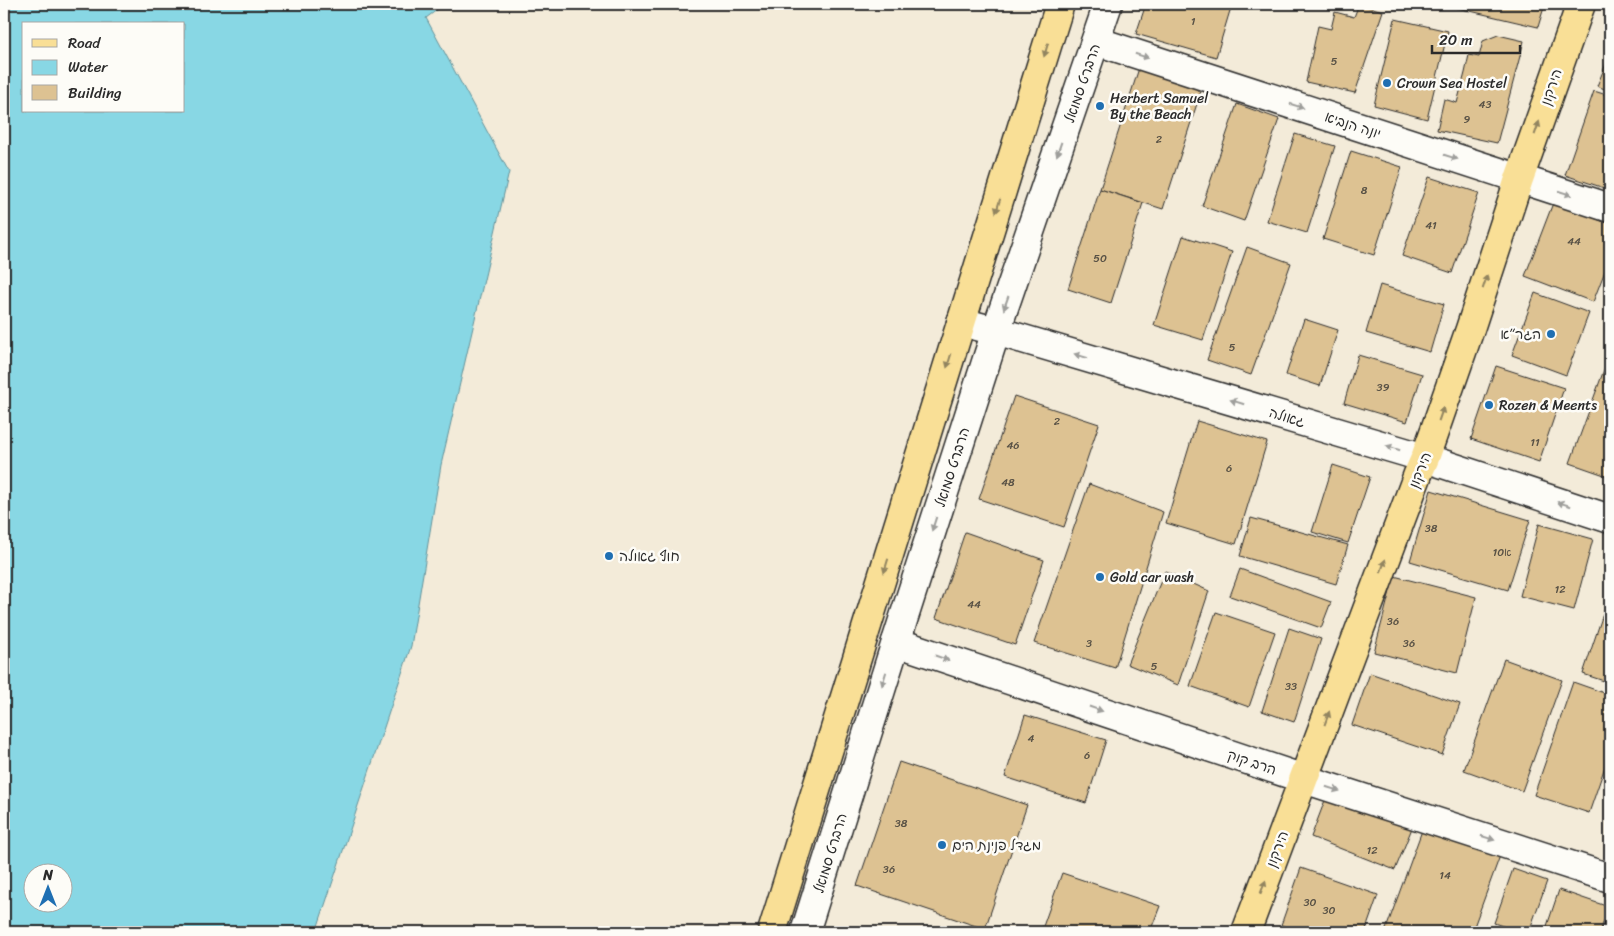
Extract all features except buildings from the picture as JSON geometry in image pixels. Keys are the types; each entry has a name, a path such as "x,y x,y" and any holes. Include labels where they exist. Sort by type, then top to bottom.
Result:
{"main road":[{"path":"772,932 1060,4"},
{"name":"הירקון","path":"1246,932 1425,458 1519,179 1581,4"}],"street":[{"name":"הרברט סמואל","path":"805,932 996,330 1108,4"},
{"name":"יונה הנביא","path":"1096,41 1610,208"},
{"name":"גאולה","path":"961,322 996,330 1425,458 1610,519"},
{"name":"הרב קוק","path":"896,642 1304,779 1610,878"}],"water":[{"path":"4,4 445,4 426,18 509,172 441,465 411,646 316,932 4,932"}],"place":[{"name":"Crown Sea Hostel","path":"1387,83"},
{"name":"Herbert Samuel By the Beach","path":"1100,106"},
{"name":"הגר״א","path":"1551,334"},
{"name":"Rozen & Meents","path":"1489,405"},
{"name":"חוף גאולה","path":"609,556"},
{"name":"Gold car wash","path":"1100,577"},
{"name":"מגדל פנינת הים","path":"942,845"}]}
